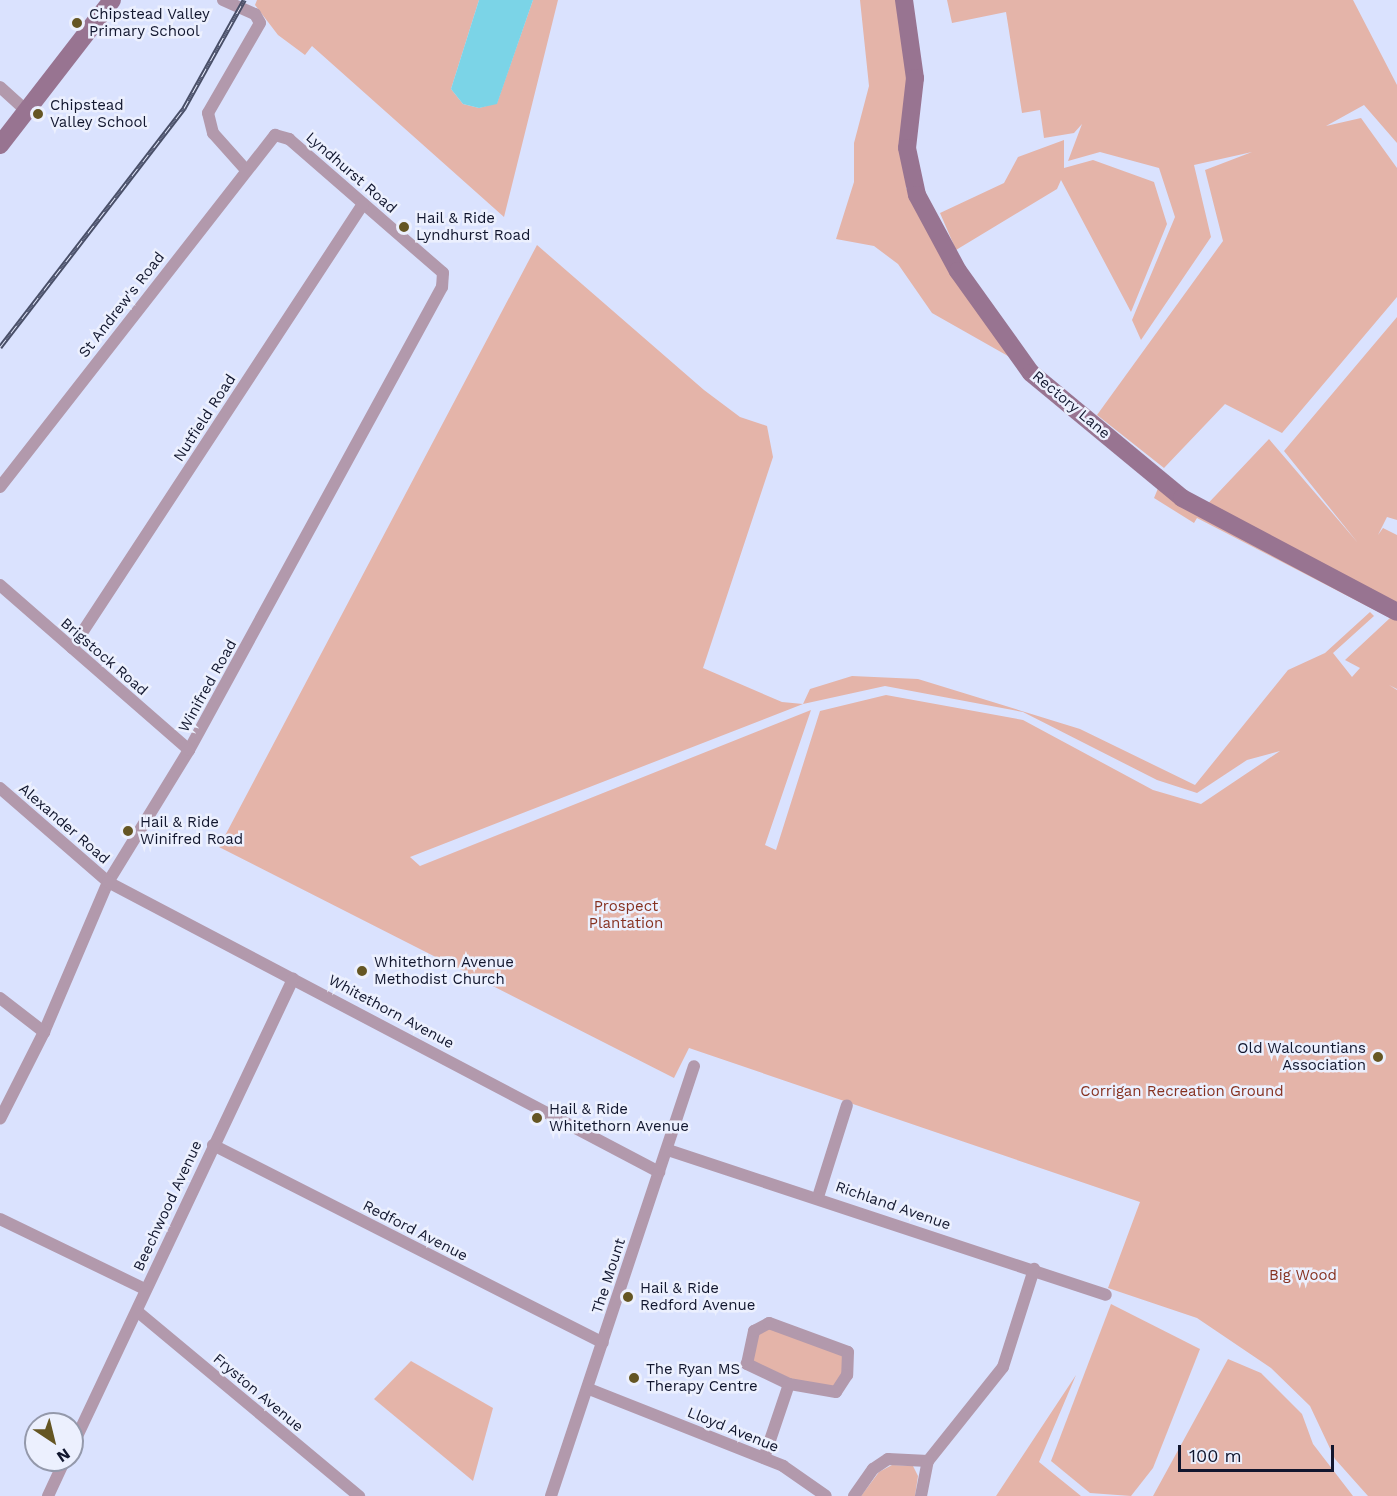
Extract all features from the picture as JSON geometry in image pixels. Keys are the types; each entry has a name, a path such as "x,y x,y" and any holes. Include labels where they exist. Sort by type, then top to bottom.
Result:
{"main road":[{"path":"0,145 28,112 112,0"},
{"name":"Rectory Lane","path":"904,0 915,78 907,148 917,195 958,271 1031,373 1182,498 1397,612"}],"street":[{"path":"223,0 255,14 260,22 208,117 213,133 246,170"},
{"path":"0,87 28,112"},
{"name":"Lyndhurst Road","path":"267,142 284,136 440,270"},
{"name":"St Andrew's Road","path":"0,487 267,142"},
{"name":"Nutfield Road","path":"72,648 363,204"},
{"name":"Winifred Road","path":"0,1119 44,1032 108,882 189,750 442,287 440,270"},
{"name":"Brigstock Road","path":"0,585 189,750"},
{"name":"Alexander Road","path":"0,788 108,882"},
{"name":"Whitethorn Avenue","path":"108,882 659,1172"},
{"name":"Beechwood Avenue","path":"84,1422 293,979"},
{"path":"0,998 44,1032"},
{"name":"The Mount","path":"551,1496 589,1389 694,1066"},
{"path":"818,1197 847,1105"},
{"name":"Redford Avenue","path":"213,1145 603,1343"},
{"name":"Richland Avenue","path":"668,1149 818,1197 1106,1295"},
{"path":"0,1219 145,1289"},
{"path":"921,1496 928,1461 1003,1367 1034,1269"},
{"name":"Fryston Avenue","path":"138,1312 360,1496"},
{"path":"760,1325 848,1352 847,1375 836,1392 789,1384 747,1364 760,1325"},
{"path":"764,1458 789,1384"},
{"name":"Lloyd Avenue","path":"589,1389 764,1458 826,1496"},
{"path":"854,1496 873,1468 888,1459 928,1461"},
{"path":"48,1496 59,1472"}],"green space":[{"path":"257,0 479,0 451,89 463,104 479,108 497,103 533,0 558,0 504,217 312,46 305,55 278,35 255,5"},
{"path":"860,0 900,0 910,90 906,188 1015,360 932,313 898,264 874,246 836,239 854,182 854,143 869,86"},
{"path":"947,0 1353,0 1397,85 1397,143 1364,105 1326,126 1361,118 1397,168 1397,297 1282,433 1225,404 1164,468 1097,415 1223,241 1205,170 1252,152 1194,165 1211,237 1141,340 1132,320 1175,217 1159,168 1100,152 1068,161 1082,124 1074,133 1044,138 1040,110 1022,113 1006,12 952,23"},
{"path":"1064,140 1064,168 1093,160 1154,182 1167,224 1131,312 1061,180 1057,189 956,250 940,213 1004,183 1018,157"},
{"path":"537,245 704,390 740,417 767,426 773,457 703,668 782,702 803,704 810,689 852,676 918,679 1080,729 1195,785 1288,670 1325,653 1370,612 1374,616 1333,653 1352,677 1360,668 1345,660 1390,618 1197,518 1194,523 1154,498 1159,486 1199,513 1269,439 1358,543 1284,451 1397,317 1397,520 1387,517 1378,535 1383,528 1397,535 1397,689 1389,685 1397,690 1397,1496 1368,1496 1335,1459 1310,1406 1271,1368 1197,1318 1108,1288 1140,1202 689,1048 674,1078 219,847","holes":["885,686 1023,712 1157,780 1197,793 1247,760 1280,751 1201,804 1153,790 1023,720 886,695 820,711 776,850 765,845 811,710 420,866 410,857 803,704"]},
{"path":"1111,1304 1200,1349 1153,1468 1131,1496 1090,1493 1051,1461"},
{"path":"770,1327 840,1350 847,1361 838,1386 827,1391 755,1367 751,1361 757,1335"},
{"path":"1228,1359 1261,1373 1302,1414 1313,1444 1353,1496 1153,1496"},
{"path":"411,1361 493,1408 473,1481 374,1399"},
{"path":"1076,1375 1039,1462 1081,1496 996,1496"},
{"path":"892,1465 913,1466 918,1476 915,1496 861,1496 879,1472"}],"water":[{"path":"479,0 533,0 497,104 479,108 463,104 451,89"}],"railway":[{"path":"0,347 184,108 244,0"}],"place":[{"name":"Chipstead Valley Primary School","path":"77,23"},
{"name":"Chipstead Valley School","path":"38,114"},
{"name":"Hail & Ride Lyndhurst Road","path":"404,227"},
{"name":"Hail & Ride Winifred Road","path":"128,831"},
{"name":"Whitethorn Avenue Methodist Church","path":"362,971"},
{"name":"Old Walcountians Association","path":"1378,1057"},
{"name":"Hail & Ride Whitethorn Avenue","path":"537,1118"},
{"name":"Hail & Ride Redford Avenue","path":"628,1297"},
{"name":"The Ryan MS Therapy Centre","path":"634,1378"}],"park label":[{"name":"Prospect Plantation","path":"626,914"},
{"name":"Corrigan Recreation Ground","path":"1182,1092"},
{"name":"Big Wood","path":"1303,1276"}]}
